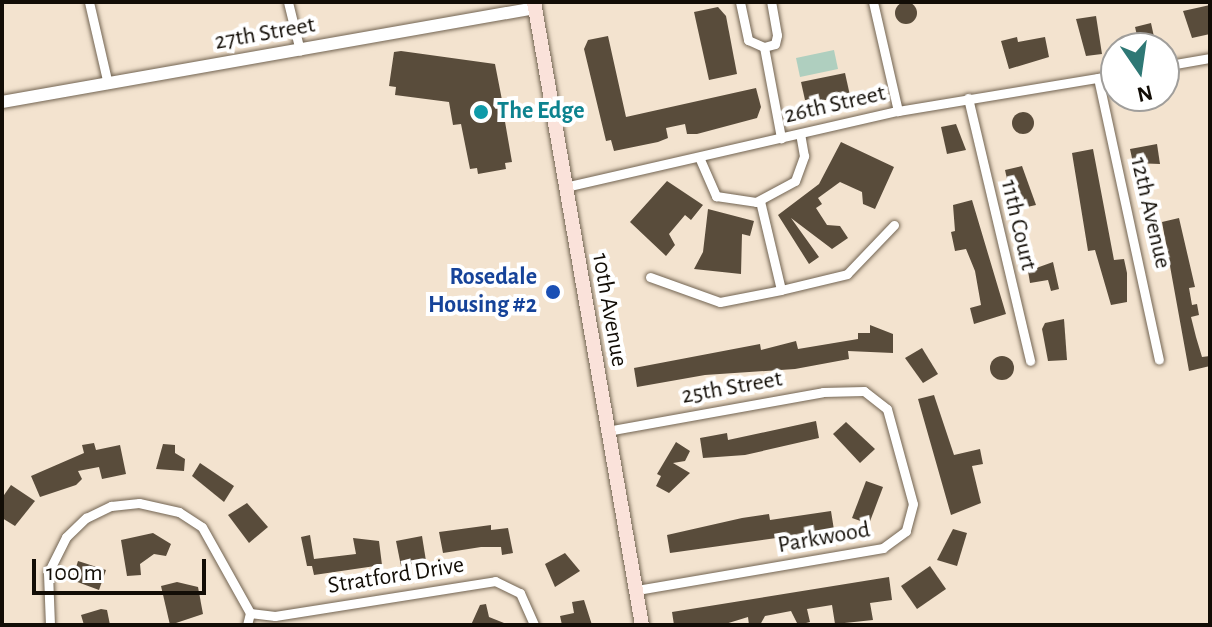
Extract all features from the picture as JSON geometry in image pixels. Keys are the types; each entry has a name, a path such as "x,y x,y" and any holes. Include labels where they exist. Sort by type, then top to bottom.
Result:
{"main road":[{"name":"10th Avenue","path":"535,5 642,625"}],"street":[{"path":"89,2 108,84"},
{"path":"288,2 300,51"},
{"path":"740,2 748,40 764,47 775,44 777,35 771,2"},
{"path":"873,2 898,111"},
{"name":"27th Street","path":"2,102 300,51 535,5"},
{"path":"764,47 781,138"},
{"path":"1180,63 1210,58"},
{"name":"26th Street","path":"565,187 898,111 1098,78"},
{"name":"12th Avenue","path":"1098,78 1142,262 1159,359"},
{"name":"11th Court","path":"968,98 1030,361"},
{"path":"699,157 716,196 760,201 795,181 804,156 800,134"},
{"path":"760,201 781,290"},
{"path":"650,277 720,302 781,290 847,274 894,225"},
{"name":"25th Street","path":"607,431 823,392 864,391"},
{"name":"Parkwood","path":"636,590 870,552 896,542 906,531 913,504 887,409 864,391"},
{"path":"50,625 46,587 58,548 86,518 125,503 166,507 202,527 250,613 247,625"},
{"name":"Stratford Drive","path":"250,613 275,616 495,581 520,593 534,625"}],"green space":[{"path":"834,50 838,69 800,77 796,58"}],"building":[{"path":"906,2 914,5 917,13 914,21 906,24 898,21 895,13 898,5"},
{"path":"1210,5 1210,34 1192,38 1183,11"},
{"path":"718,7 726,16 737,74 709,80 694,12"},
{"path":"1096,16 1100,54 1086,56 1076,19"},
{"path":"1151,23 1153,32 1136,32 1135,27"},
{"path":"608,36 626,117 756,88 761,107 757,118 697,134 687,134 685,124 666,128 668,138 614,151 611,140 606,141 584,49 588,40"},
{"path":"1017,37 1018,42 1045,37 1049,57 1009,69 1001,41"},
{"name":"The Edge","path":"394,52 495,64 502,100 510,98 513,115 504,116 512,162 505,163 506,169 478,174 477,168 470,169 461,124 453,125 449,102 395,95 396,87 389,86"},
{"path":"845,73 851,100 805,100 801,82"},
{"path":"1023,112 1031,115 1034,123 1031,131 1023,134 1015,131 1012,123 1015,115"},
{"path":"956,124 966,150 947,154 941,127"},
{"path":"841,142 894,167 875,209 863,204 862,192 840,182 818,198 822,204 816,208 827,225 840,226 848,238 832,249 791,218 819,257 809,264 778,215 819,184"},
{"path":"1157,144 1160,164 1133,163 1130,149"},
{"path":"1093,149 1114,260 1124,259 1127,273 1127,302 1111,305 1095,250 1088,251 1072,153"},
{"path":"1022,166 1036,205 1014,210 1005,170"},
{"path":"667,181 703,205 691,220 685,215 669,234 675,245 666,256 630,222"},
{"path":"972,200 1006,314 974,324 970,308 981,305 975,271 966,249 955,251 951,232 955,231 953,205"},
{"path":"708,209 754,221 750,236 742,234 741,274 694,269 703,252"},
{"path":"1179,218 1195,287 1189,288 1192,305 1197,304 1199,315 1191,317 1202,357 1210,356 1210,366 1189,371 1162,222"},
{"path":"1053,262 1059,289 1051,291 1048,280 1030,283 1028,271"},
{"path":"1064,319 1067,360 1048,361 1042,329 1045,323"},
{"path":"870,325 893,334 893,353 848,351 849,359 795,369 705,375 637,387 634,368 760,344 761,350 796,341 798,349 858,339 858,333 870,333"},
{"path":"922,348 938,374 923,383 905,358"},
{"path":"1002,356 1013,363 1014,368 1007,379 1002,380 991,373 990,368 997,357"},
{"path":"934,395 954,455 980,449 983,464 972,466 981,503 951,515 918,399"},
{"path":"816,421 819,438 745,455 703,458 700,438 727,433 728,440"},
{"path":"846,422 875,449 860,463 833,434"},
{"path":"676,442 690,451 685,461 673,463 690,473 669,493 656,486 661,476 657,474"},
{"path":"94,443 96,450 120,445 126,474 102,479 99,467 78,471 82,479 76,485 40,497 31,476 84,453 82,445"},
{"path":"163,444 175,445 175,453 185,459 184,471 156,469"},
{"path":"200,463 234,486 224,502 192,476"},
{"path":"866,481 883,487 869,524 852,518"},
{"path":"11,485 35,501 15,526 2,518 2,498"},
{"path":"247,503 268,527 249,543 228,515"},
{"path":"831,511 834,530 670,553 667,535 769,514 770,520"},
{"path":"491,525 491,530 508,528 513,553 502,555 501,547 481,547 443,553 439,532"},
{"path":"953,529 967,533 957,566 937,560"},
{"path":"153,533 171,544 166,556 154,554 140,564 141,575 127,576 121,540"},
{"path":"310,535 314,559 356,554 353,538 379,541 382,565 314,575 312,566 307,566 301,537"},
{"path":"422,536 426,561 401,566 396,541"},
{"path":"565,553 580,571 555,587 545,564"},
{"path":"78,561 106,570 99,590 72,580"},
{"path":"930,566 946,589 917,609 901,586"},
{"path":"889,577 892,600 870,603 873,620 835,624 832,605 807,609 810,622 798,625 791,611 765,616 760,625 749,625 748,617 722,625 674,625 672,612"},
{"path":"177,582 198,587 203,614 170,625 161,586"},
{"path":"584,600 592,625 562,625 560,616 574,613 572,602"},
{"path":"486,604 489,617 509,625 471,625 480,605"},
{"path":"107,610 110,625 84,625 81,615"}],"place":[{"name":"The Edge","path":"481,112"},
{"name":"Rosedale Housing #2","path":"553,292"}]}
